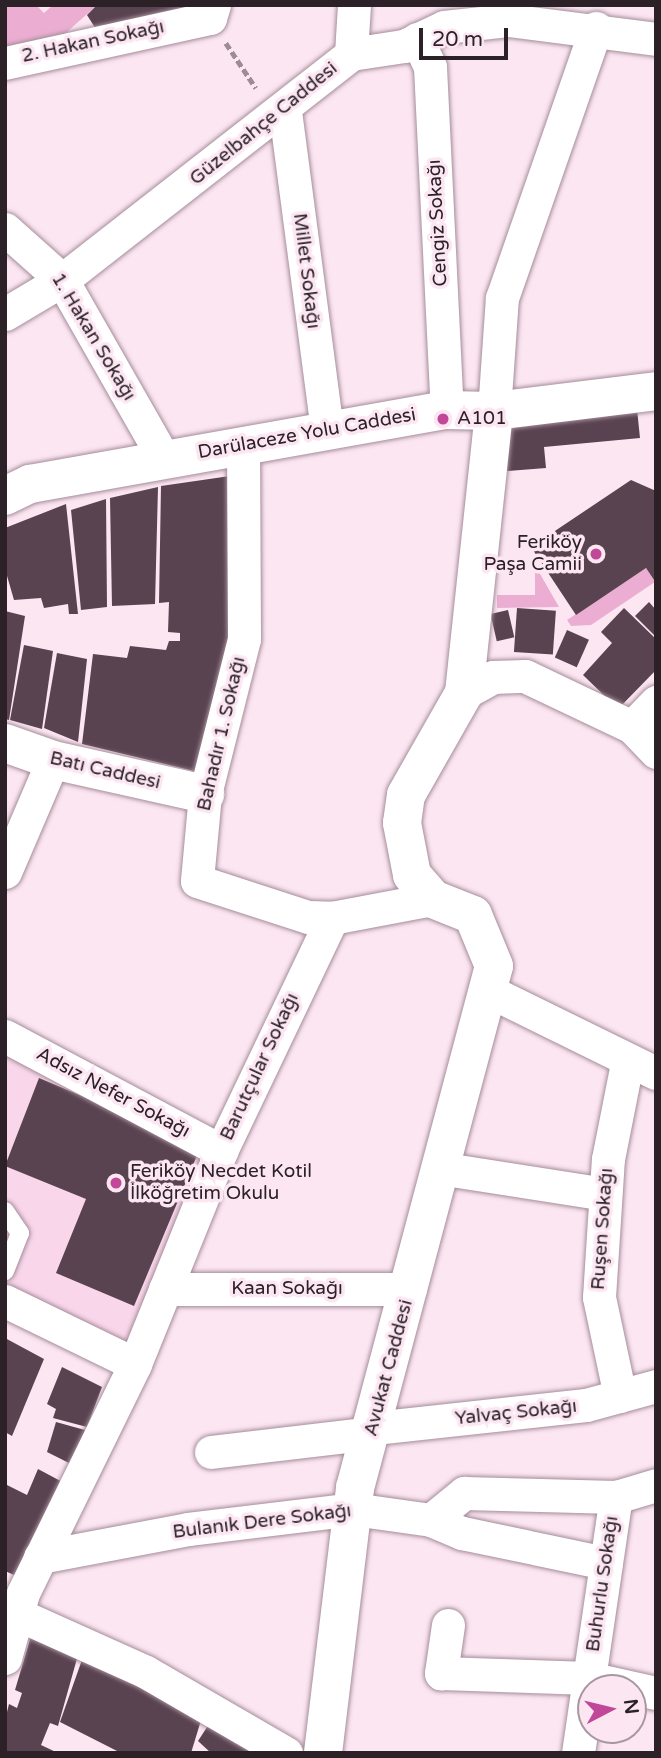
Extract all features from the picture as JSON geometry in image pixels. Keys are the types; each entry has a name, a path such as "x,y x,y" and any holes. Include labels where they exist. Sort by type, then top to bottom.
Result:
{"street":[{"path":"351,54 354,5"},
{"name":"2. Hakan Sokağı","path":"5,63 212,11"},
{"name":"Güzelbahçe Caddesi","path":"5,314 62,281 280,115 351,54 417,39 443,27 508,20 596,28 656,39"},
{"path":"596,28 502,298 494,411 464,693 406,795 402,823 412,875 433,900 472,915 494,965 489,991 641,1068"},
{"name":"Cengiz Sokağı","path":"417,39 430,67 447,411"},
{"name":"Millet Sokağı","path":"280,115 327,432"},
{"name":"1. Hakan Sokağı","path":"5,229 62,281 164,459"},
{"name":"Darülaceze Yolu Caddesi","path":"5,496 30,484 243,444 447,411 494,411 656,391"},
{"name":"Bahadır 1. Sokağı","path":"243,444 244,639 205,794 195,866 197,881 209,890 332,918"},
{"path":"464,693 493,677 525,676 632,727 656,752"},
{"path":"632,727 656,702"},
{"name":"Batı Caddesi","path":"5,743 53,760 205,794"},
{"path":"5,872 53,760"},
{"path":"332,918 433,900"},
{"name":"Barutçular Sokağı","path":"5,1658 15,1597 40,1557 135,1364 221,1151 332,918"},
{"name":"Avukat Caddesi","path":"323,1753 353,1509 439,1168 489,991"},
{"name":"Adsız Nefer Sokağı","path":"5,1036 221,1151"},
{"name":"Ruşen Sokağı","path":"620,1396 598,1297 606,1194 641,1068"},
{"path":"439,1168 606,1194"},
{"name":"Kaan Sokağı","path":"165,1289 410,1289"},
{"path":"5,1301 135,1364"},
{"name":"Yalvaç Sokağı","path":"211,1452 620,1396 656,1386"},
{"path":"431,1520 464,1493 616,1497 656,1485"},
{"name":"Buhurlu Sokağı","path":"590,1674 616,1497"},
{"name":"Bulanık Dere Sokağı","path":"40,1557 188,1529 353,1509 431,1520 462,1533 606,1563"},
{"path":"15,1597 286,1753"},
{"path":"448,1625 441,1673 577,1678"}],"lane":[{"path":"5,1211 20,1233 5,1271"}],"path":[{"path":"212,11 280,115"}],"shaded area":[{"path":"5,5 36,5 44,13 53,5 97,5 47,50 5,51"},
{"path":"535,565 559,607 497,608 497,595 535,595"},
{"path":"646,568 655,582 591,625 571,626 567,620"},
{"path":"5,1046 217,1153 133,1345 5,1287"}],"building":[{"path":"97,5 195,5 99,34 87,15"},
{"path":"637,409 640,438 544,447 546,468 507,471 503,423"},
{"path":"237,475 233,633 202,773 82,744 93,654 127,658 130,646 166,650 169,641 180,641 180,633 168,632 169,602 159,603 161,486"},
{"name":"Feriköy Paşa Camii","path":"631,480 656,491 656,583 646,568 576,615 531,547"},
{"path":"158,487 155,604 112,606 110,498"},
{"path":"106,499 107,607 81,610 71,510"},
{"path":"66,504 78,614 69,614 68,604 44,608 41,598 14,600 5,569 5,528"},
{"path":"649,602 656,610 656,637 635,616"},
{"path":"517,608 556,611 553,655 514,652"},
{"path":"624,608 656,639 656,670 618,709 583,675 612,643 601,632"},
{"path":"508,610 514,637 497,641 490,614"},
{"path":"5,611 25,616 9,720 5,719"},
{"path":"567,630 589,640 577,667 555,657"},
{"path":"24,645 53,651 42,729 10,720"},
{"path":"57,653 87,659 78,742 44,728"},
{"name":"Feriköy Necdet Kotil İlköğretim Okulu","path":"39,1078 201,1146 134,1306 56,1273 86,1199 5,1166"},
{"path":"5,1338 44,1359 12,1436 5,1432"},
{"path":"62,1367 102,1387 87,1427 53,1418 56,1409 47,1404"},
{"path":"56,1422 92,1432 79,1468 47,1452"},
{"path":"38,1469 68,1485 21,1578 5,1571 5,1484 27,1495"},
{"path":"34,1626 80,1648 58,1726 50,1723 41,1745 58,1753 5,1753 5,1720 9,1704 17,1708 22,1693 15,1690"},
{"path":"83,1657 202,1717 191,1753 121,1753 60,1722"},
{"path":"213,1718 273,1753 211,1753 198,1741"}],"place":[{"name":"A101","path":"443,419"},
{"name":"Feriköy Paşa Camii","path":"596,554"},
{"name":"Feriköy Necdet Kotil İlköğretim Okulu","path":"116,1183"}]}
